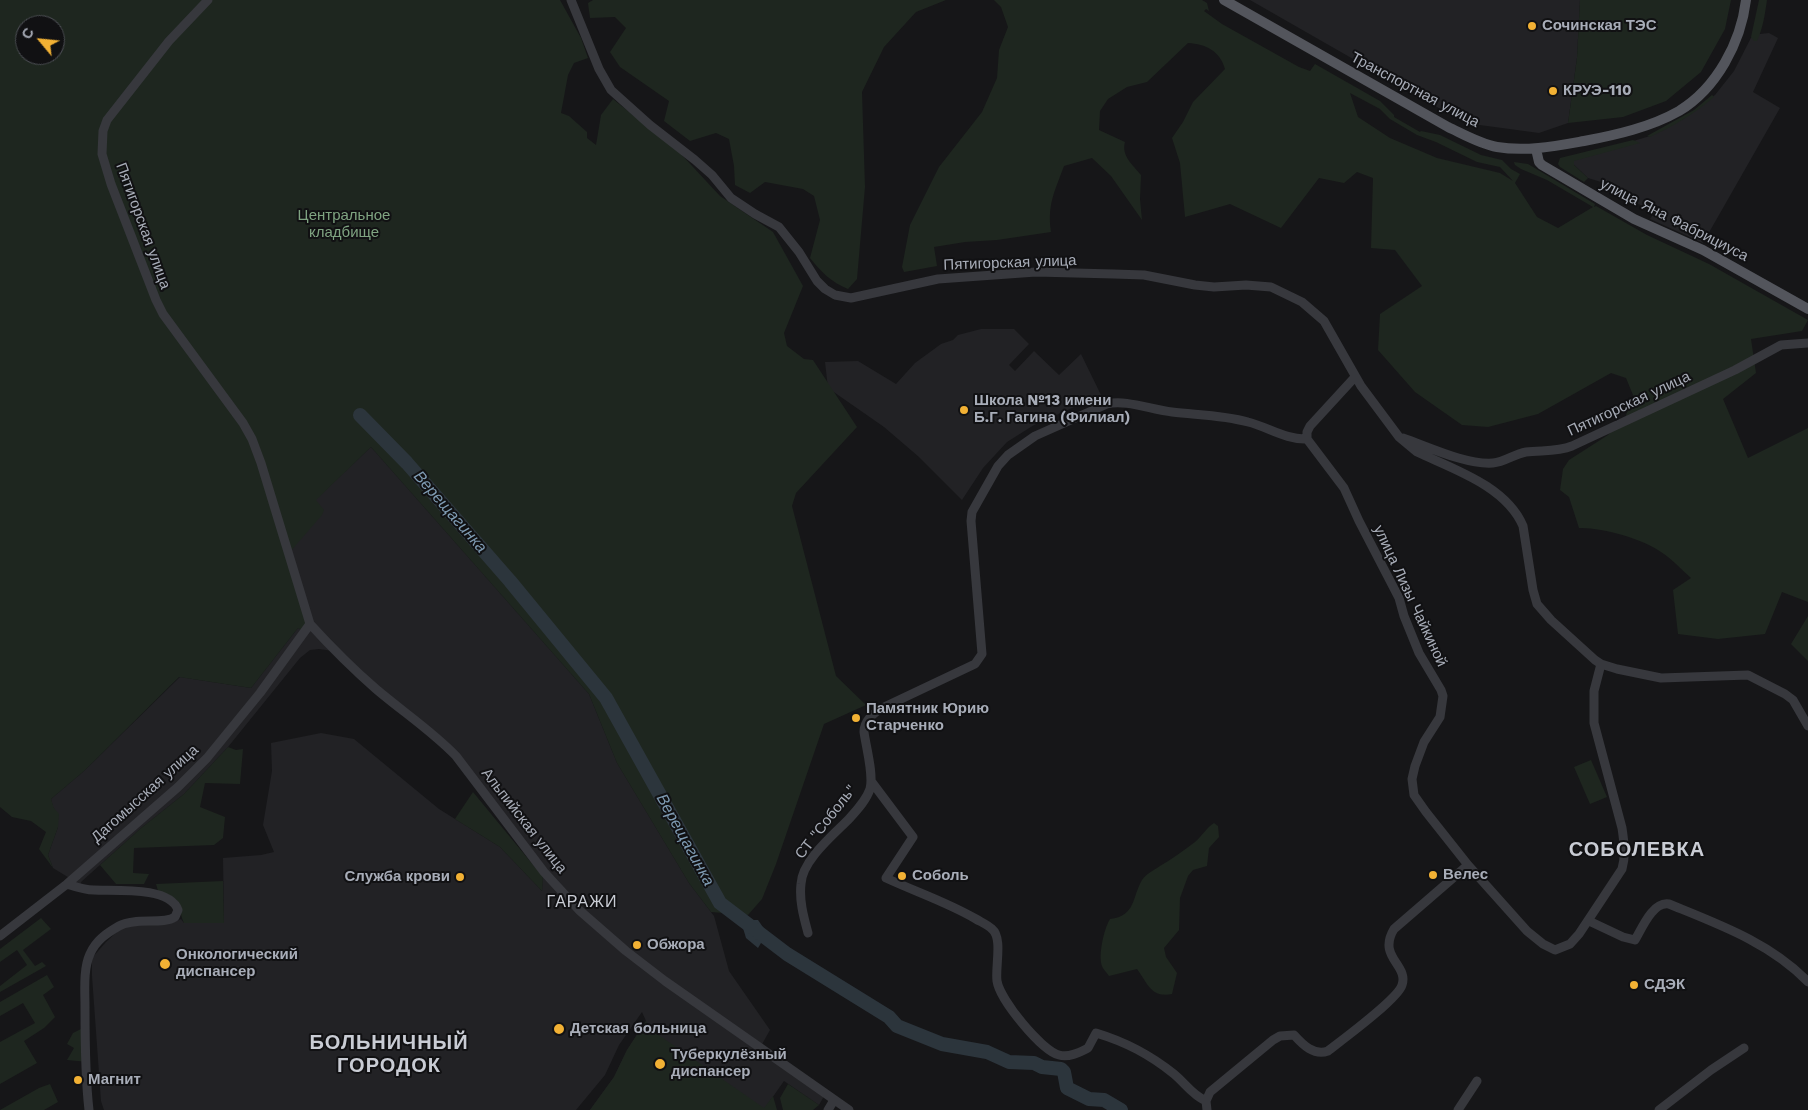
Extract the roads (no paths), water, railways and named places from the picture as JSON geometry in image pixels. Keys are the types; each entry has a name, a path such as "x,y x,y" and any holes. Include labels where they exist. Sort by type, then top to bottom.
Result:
{"main road":[{"name":"Транспортная улица","path":"1224,0 1456,131 1481,143 1495,147 1536,149 1608,136 1659,121 1680,110 1706,88 1726,59 1744,16 1746,0"},
{"name":"улица Яна Фабрициуса","path":"1536,149 1539,162 1542,165 1634,220 1703,250 1808,309"}],"street":[{"name":"Пятигорская улица","path":"208,0 169,41 107,120 103,130 102,154 111,184 156,300 252,439 310,624"},
{"name":"Пятигорская улица","path":"575,2 599,69 611,90 650,125 712,175 731,198 779,227 799,252 817,281 825,289 851,298 938,279 1036,272 1144,275 1214,287 1246,285 1271,287 1302,302 1324,321 1336,340 1354,377 1399,437 1413,450 1481,483 1510,504 1519,517 1522,526 1537,604 1551,620 1601,664 1661,678 1705,678 1734,675 1753,677 1793,700 1808,726"},
{"name":"Пятигорская улица","path":"1399,437 1463,459 1486,463 1500,462 1528,452 1559,450 1579,444 1735,370 1781,345 1808,343"},
{"path":"1307,439 1307,432 1310,426 1354,377"},
{"name":"СТ \"Соболь\"","path":"808,934 800,882 820,849 863,802 870,789 871,781 864,726 880,709 975,664 980,659 983,647 971,516 998,466 1020,446 1058,425 1116,402 1154,410 1234,419 1248,422 1294,439 1307,439"},
{"name":"улица Лизы Чайкиной","path":"1307,439 1344,488 1399,598 1404,616 1419,652 1441,690 1443,702 1440,717 1424,742 1412,778 1412,786 1418,802 1468,865 1527,931 1542,944 1555,950 1562,948 1570,944 1588,921"},
{"name":"Дагомысская улица","path":"0,936 67,884 178,787 207,758 260,693 310,624"},
{"name":"Альпийская улица","path":"310,624 328,644 376,688 440,740 456,756 544,872 579,910 626,951 665,981 849,1110"},
{"path":"1601,664 1594,691 1594,723 1622,828 1624,855 1622,869 1588,921 1623,937 1635,940 1658,906 1664,903 1669,904 1734,931 1773,952 1786,961 1808,982"},
{"path":"871,781 914,837 886,878 913,891 949,904 994,930 998,939 997,981 999,989 1007,1004 1036,1039 1059,1055 1070,1055 1088,1048 1096,1033 1120,1040 1131,1045 1181,1080 1207,1106 1210,1092 1280,1036 1294,1035 1312,1051 1322,1054 1369,1019 1403,985 1403,979 1388,944 1389,937 1394,929 1468,865"},
{"path":"67,884 92,890 150,893 172,901 178,910 173,919 122,924 103,936 94,946 89,956 85,982 88,1110"},
{"path":"1659,1110 1703,1076 1744,1048"},
{"path":"1458,1110 1477,1081"},
{"path":"828,1110 834,1100"}],"waterway":[{"name":"Верещагинка","path":"360,415 407,463 510,581 606,698 720,903 787,954 889,1017 897,1026 942,1044 987,1052 1009,1062 1034,1063 1042,1067 1061,1069 1064,1072 1067,1088 1089,1099 1104,1100 1121,1110"}],"place":[{"name":"Сочинская ТЭС","path":"1532,26"},
{"name":"КРУЭ-110","path":"1553,91"},
{"name":"Школа №13 имени Б.Г. Гагина (Филиал)","path":"964,410"},
{"name":"Памятник Юрию Старченко","path":"856,718"},
{"name":"Велес","path":"1433,875"},
{"name":"Соболь","path":"902,876"},
{"name":"Служба крови","path":"460,877"},
{"name":"Обжора","path":"637,945"},
{"name":"Онкологический диспансер","path":"165,964"},
{"name":"СДЭК","path":"1634,985"},
{"name":"Детская больница","path":"559,1029"},
{"name":"Туберкулёзный диспансер","path":"660,1064"},
{"name":"Магнит","path":"78,1080"}],"district":[{"name":"СОБОЛЕВКА","path":"1637,850"},
{"name":"ГАРАЖИ","path":"582,902"},
{"name":"БОЛЬНИЧНЫЙ ГОРОДОК","path":"389,1054"}],"park label":[{"name":"Центральное кладбище","path":"344,224"}]}
